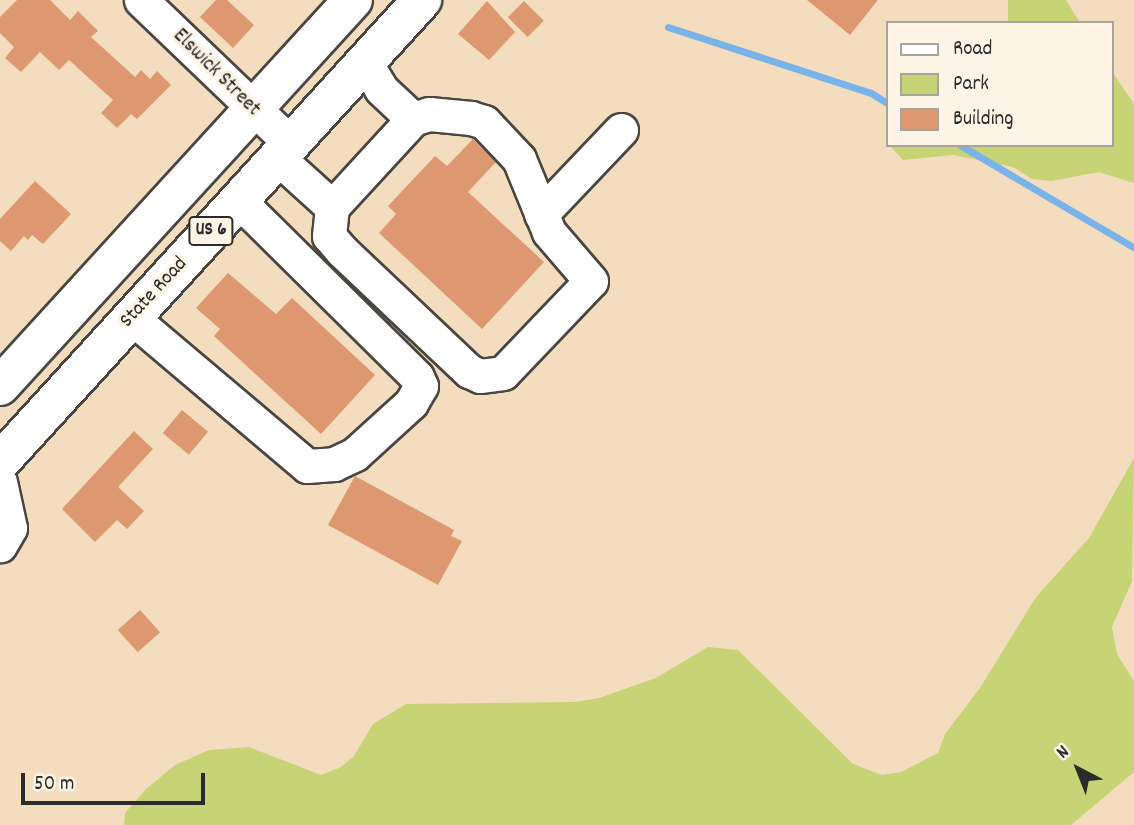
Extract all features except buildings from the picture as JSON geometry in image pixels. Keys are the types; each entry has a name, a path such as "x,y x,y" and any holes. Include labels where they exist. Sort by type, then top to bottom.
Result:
{"main road":[{"name":"US 6","path":"0,386 353,0"},
{"name":"State Road","path":"0,462 422,0"}],"street":[{"name":"Elswick Street","path":"147,2 252,111 332,206"},
{"path":"365,62 381,89 413,120"},
{"path":"449,114 484,122 519,159 541,214 565,254 592,281 503,373 491,378 469,371 341,251 329,236 332,206 413,120 449,114"},
{"path":"541,214 621,130"},
{"path":"132,318 307,466 334,464 355,454 411,403 421,386 417,377 239,201"},
{"path":"0,482 10,528 0,545"}],"green space":[{"path":"1008,0 1066,0 1079,21 1008,21"},
{"path":"1113,73 1134,104 1134,183 1099,172 1051,181 1032,179 1013,167 953,155 903,160 891,147 1113,147"},
{"path":"1134,458 1132,581 1112,627 1117,654 1134,681 1134,772 1071,825 124,825 125,813 146,789 175,765 209,750 249,747 321,775 341,767 354,756 373,724 406,704 575,702 599,698 656,678 708,647 738,650 853,764 882,775 901,772 938,753 945,734 980,688 1036,597 1089,538"}],"waterway":[{"path":"668,27 871,93 886,102"},
{"path":"963,147 1133,247"}]}
